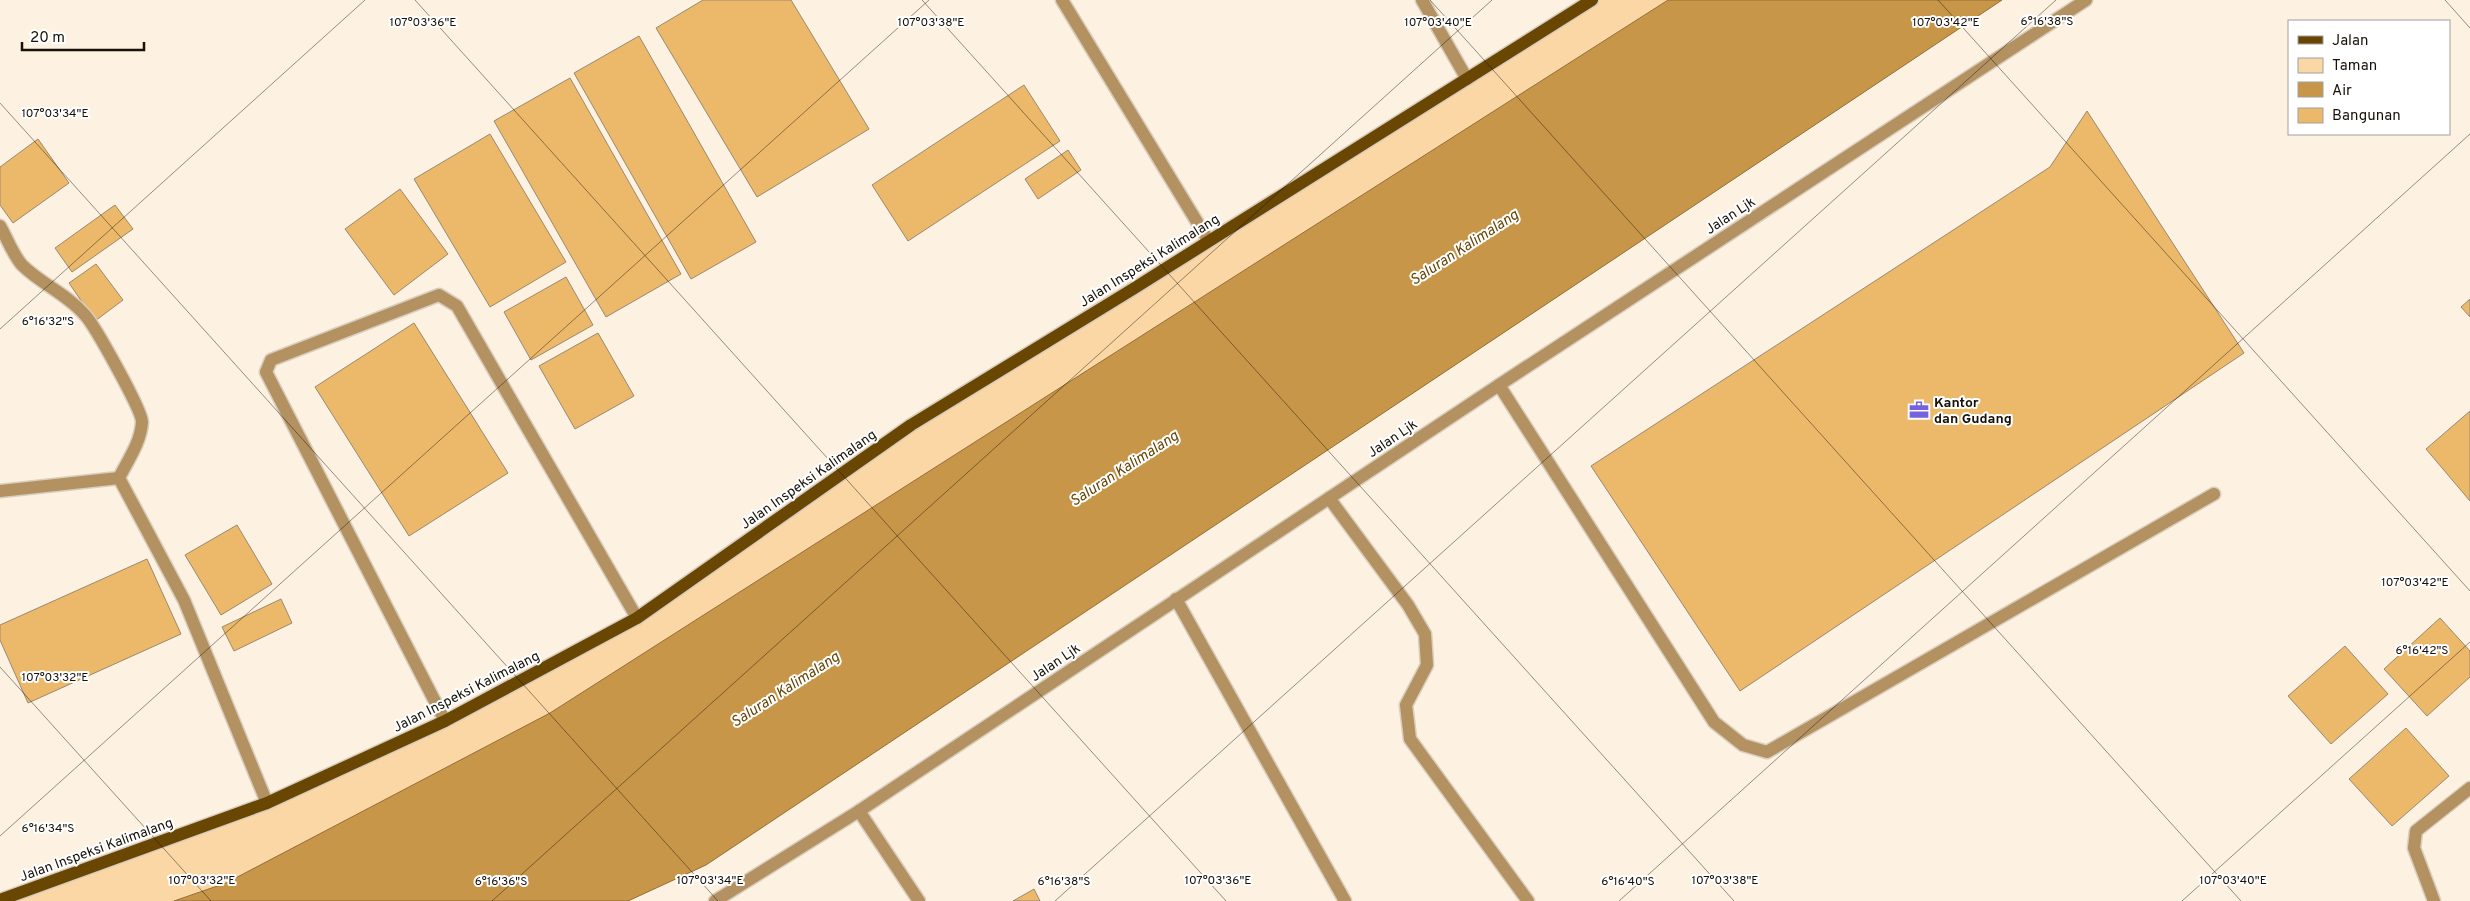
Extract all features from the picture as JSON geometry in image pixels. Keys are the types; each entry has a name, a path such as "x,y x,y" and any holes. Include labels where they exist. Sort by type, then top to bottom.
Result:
{"main road":[{"name":"Jalan Inspeksi Kalimalang","path":"0,900 267,803 445,721 637,618 911,425 1133,289 1208,240 1592,0"}],"street":[{"path":"1062,0 1208,240"},
{"path":"1422,0 1468,79"},
{"name":"Jalan Ljk","path":"715,901 859,811 1176,599 2086,0"},
{"path":"0,226 21,264 57,290 86,316 125,384 142,420 138,440 119,478"},
{"path":"445,721 266,372 271,360 439,295 457,306 637,618"},
{"path":"1500,385 1714,722 1743,745 1766,752 2214,494"},
{"path":"0,491 119,478"},
{"path":"119,478 184,600 267,803"},
{"path":"1329,498 1408,605 1425,634 1426,665 1406,705 1410,739 1525,900"},
{"path":"1176,599 1345,901"},
{"path":"2434,901 2414,848 2416,830 2470,788"},
{"path":"859,811 919,901"}],"green space":[{"path":"1592,0 1667,0 550,713 226,883 174,901 0,901 267,803 637,618 911,425"}],"water":[{"name":"Saluran Kalimalang","path":"1668,0 2002,0 706,865 628,901 174,901 226,883 550,713"}],"building":[{"path":"703,0 791,0 869,129 757,197 656,28"},
{"path":"639,36 756,242 691,279 574,73"},
{"path":"570,78 681,274 606,317 494,121"},
{"path":"1024,85 1060,141 908,241 872,185"},
{"name":"Kantor dan Gudang","path":"2087,111 2244,353 1740,691 1591,466 2050,167"},
{"path":"490,134 566,262 490,307 414,179"},
{"path":"38,139 69,183 13,223 0,205 0,167"},
{"path":"1068,150 1081,170 1038,199 1025,179"},
{"path":"400,189 448,254 394,295 345,229"},
{"path":"115,205 133,229 72,272 55,248"},
{"path":"96,264 123,300 95,321 69,283"},
{"path":"566,277 593,325 531,360 504,312"},
{"path":"2470,299 2470,317 2461,307"},
{"path":"414,323 508,473 409,536 315,387"},
{"path":"598,333 634,396 575,429 539,366"},
{"path":"2470,411 2470,501 2426,449"},
{"path":"237,525 272,584 221,615 185,555"},
{"path":"147,559 181,634 28,703 0,640 0,625"},
{"path":"281,599 292,623 234,651 222,627"},
{"path":"2440,618 2470,651 2470,677 2427,716 2384,669"},
{"path":"2345,646 2388,694 2331,744 2288,696"},
{"path":"2406,728 2449,776 2392,826 2349,779"},
{"path":"1034,889 1040,901 1013,901"}],"place":[{"name":"Kantor dan Gudang","path":"1919,410"}]}
